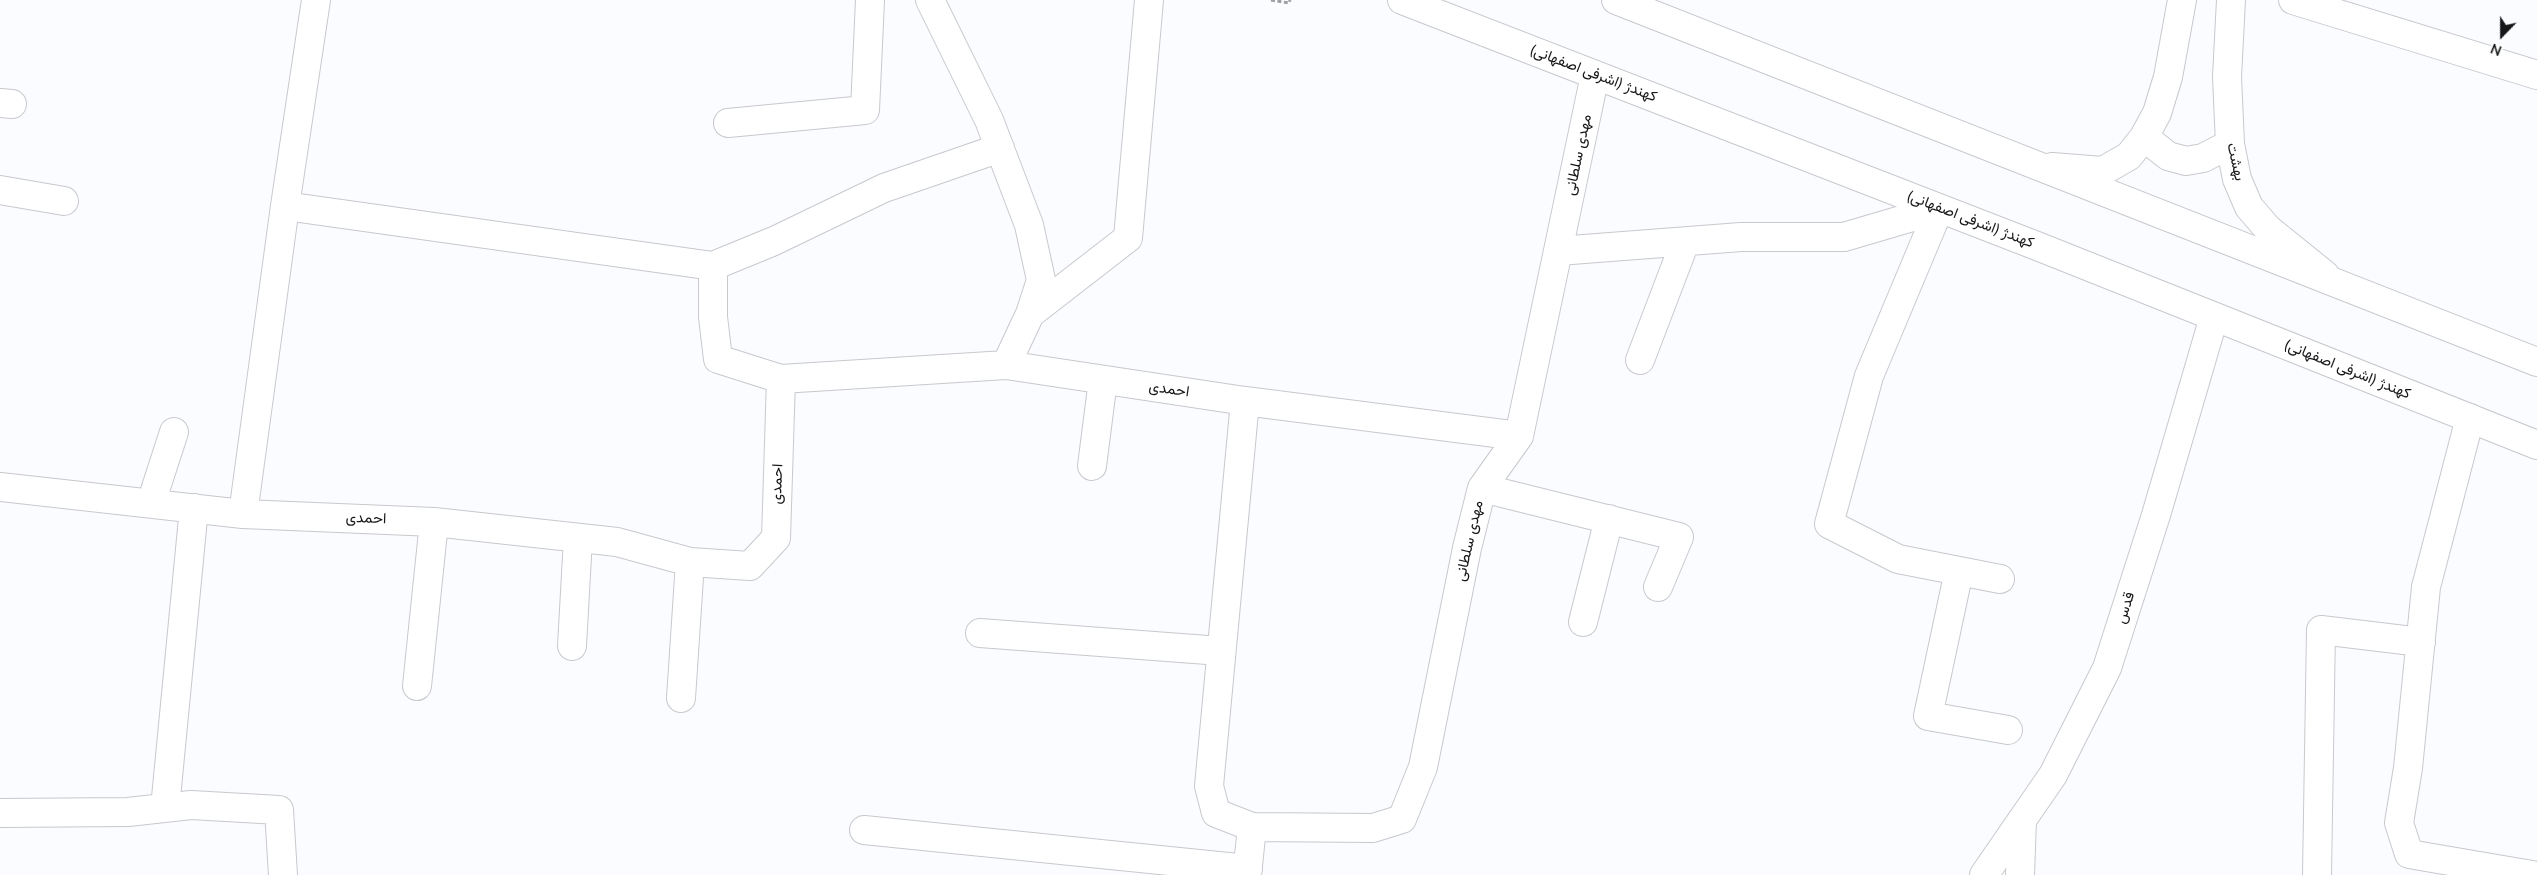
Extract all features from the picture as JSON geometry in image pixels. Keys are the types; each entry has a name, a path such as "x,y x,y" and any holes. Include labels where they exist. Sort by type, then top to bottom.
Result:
{"street":[{"path":"243,514 285,206 316,0"},
{"path":"728,123 865,110 870,0"},
{"path":"930,0 989,120 1029,225 1041,280 1030,314 1006,366"},
{"path":"1030,314 1128,238 1150,0"},
{"name":"کهندژ (اشرفی اصفهانی)","path":"1402,0 2537,445"},
{"path":"1616,0 2537,362"},
{"path":"2031,163 2064,170 2103,171 2129,156 2144,137 2157,113 2168,77 2182,0"},
{"name":"بهشت","path":"2231,0 2227,77 2230,144 2238,178 2249,207 2268,229 2336,283"},
{"path":"2293,0 2537,75"},
{"name":"مهدی سلطانی","path":"1252,826 1373,828 1402,819 1423,767 1467,548 1482,488 1519,436 1595,75"},
{"path":"2144,137 2168,156 2186,161 2202,158 2230,144"},
{"path":"285,206 713,266 774,241 884,188 1000,148"},
{"path":"0,190 64,201"},
{"path":"1558,251 1741,237 1844,237 1939,209"},
{"path":"1939,209 1869,376 1829,524 1898,559 2000,579"},
{"path":"1640,360 1685,242"},
{"path":"713,266 713,317 718,358 781,379"},
{"name":"قدس","path":"1984,875 2052,775 2107,668 2156,515 2214,317"},
{"name":"احمدی","path":"0,487 243,514 434,522 617,542 690,562 750,566 776,538 781,379 1006,366 1246,402 1519,436"},
{"path":"1092,466 1103,380"},
{"path":"864,830 1247,872 1252,826 1216,813 1209,786 1246,402"},
{"path":"2470,418 2426,587 2400,823 2409,854 2532,875"},
{"path":"151,503 174,432"},
{"path":"1482,488 1679,537 1658,587"},
{"path":"166,808 194,508"},
{"path":"1583,622 1609,519"},
{"path":"417,686 434,522"},
{"path":"572,646 578,538"},
{"path":"680,698 690,562"},
{"path":"1959,571 1928,716 2008,730"},
{"path":"2316,875 2321,630 2421,642"},
{"path":"980,633 1221,651"},
{"path":"0,813 128,812 190,806 279,810 283,875"},
{"path":"2020,875 2022,820"}],"path":[{"path":"1271,0 1289,3 1290,0"}]}
